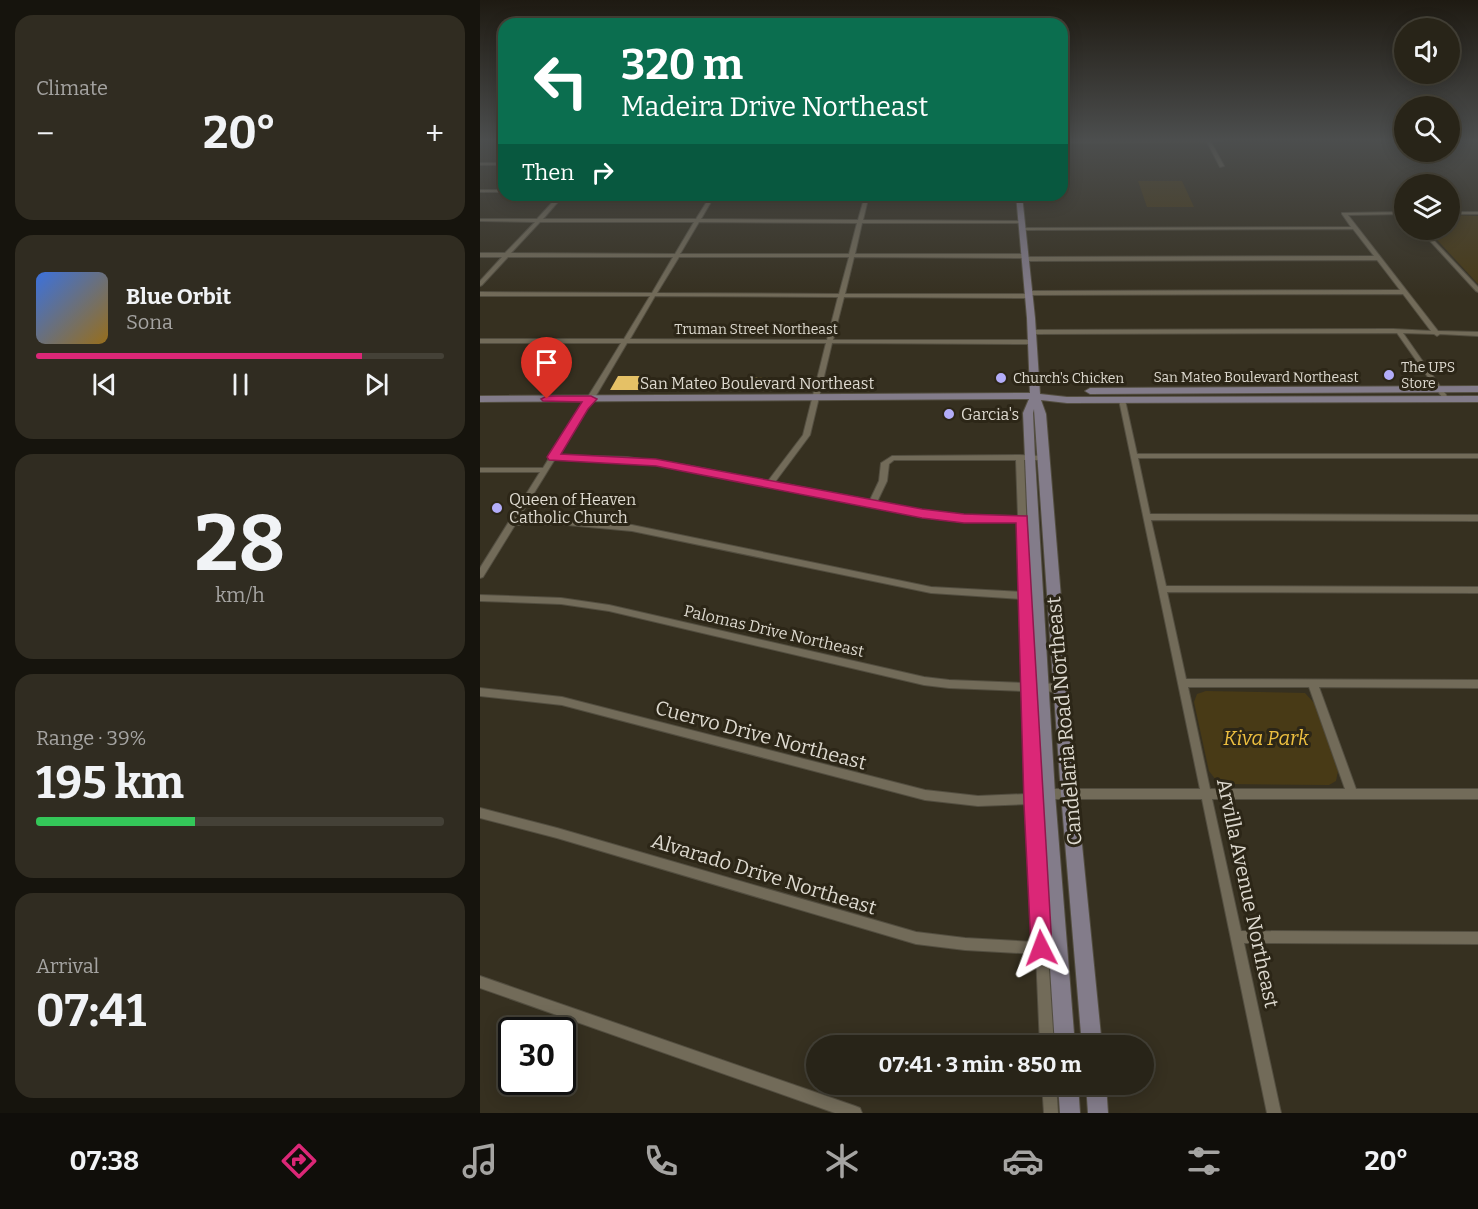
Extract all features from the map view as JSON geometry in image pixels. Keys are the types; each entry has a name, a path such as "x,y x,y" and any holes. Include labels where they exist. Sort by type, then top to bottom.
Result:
{"main road":[{"name":"Candelaria Road Northeast","path":"1020,201 1032,332 1035,396 1041,414 1031,458 1035,687 1040,797 1064,1035"},
{"name":"San Mateo Boulevard Northeast","path":"1035,396 1059,392 1201,390 1439,389 1478,392"},
{"path":"1122,400 1132,394 1175,394 1201,390"},
{"name":"San Mateo Boulevard Northeast","path":"480,399 1035,396 1067,400 1446,399 1478,392"},
{"name":"Candelaria Road Northeast","path":"1031,458 1061,688 1091,1035"},
{"path":"1069,1095 1070,1113"},
{"path":"1097,1095 1098,1113"}],"street":[{"path":"480,284 556,201"},
{"path":"480,575 544,470 591,399 710,201"},
{"path":"770,483 802,442 865,201"},
{"path":"1394,213 1344,214 1437,334"},
{"path":"1460,213 1478,213"},
{"path":"480,220 1354,228"},
{"path":"1431,240 1478,290"},
{"path":"480,255 1377,258"},
{"path":"480,294 841,296 1405,292"},
{"path":"1032,332 1478,334"},
{"path":"1399,332 1446,399"},
{"name":"Truman Street Northeast","path":"480,341 1032,342"},
{"name":"Arvilla Avenue Northeast","path":"1122,400 1274,1113"},
{"path":"1134,456 1478,456"},
{"path":"553,457 656,462 951,517 1023,519"},
{"path":"873,503 882,481 885,463 892,458 1031,458 1023,519 1026,596 1035,687"},
{"path":"480,470 544,470"},
{"path":"1147,517 1475,518 1478,526"},
{"path":"513,522 567,522 618,526 931,590 1026,596"},
{"path":"1163,589 1478,590"},
{"name":"Palomas Drive Northeast","path":"480,598 561,601 609,608 924,681 1061,688"},
{"path":"1184,683 1478,684"},
{"path":"1313,684 1352,793"},
{"name":"Cuervo Drive Northeast","path":"480,692 562,701 925,795 978,801 1069,794 1478,794"},
{"path":"1040,797 1041,948 1046,1035"},
{"name":"Alvarado Drive Northeast","path":"480,813 556,833 894,933 940,942 1041,948"},
{"path":"1237,937 1478,938"},
{"path":"480,982 855,1113"},
{"path":"1050,1095 1051,1113"}],"green space":[{"path":"1142,193 1188,193 1194,207 1147,207"},
{"path":"1460,215 1478,216 1478,284 1437,240 1460,240"},
{"name":"Kiva Park","path":"1206,691 1305,693 1315,704 1338,771 1336,781 1329,785 1224,784 1216,780 1209,771 1194,702 1197,694"}],"building":[{"path":"618,376 649,376 642,390 610,390"},
{"path":"771,377 768,385 733,385 736,378"}],"place":[{"name":"The UPS Store","path":"1389,375"},
{"name":"Church's Chicken","path":"1001,378"},
{"name":"Garcia's","path":"949,414"},
{"name":"Queen of Heaven Catholic Church","path":"497,508"}],"route":[{"path":"547,399 591,399 553,457 656,462 938,516 1023,519 1033,804 1041,948"}]}
